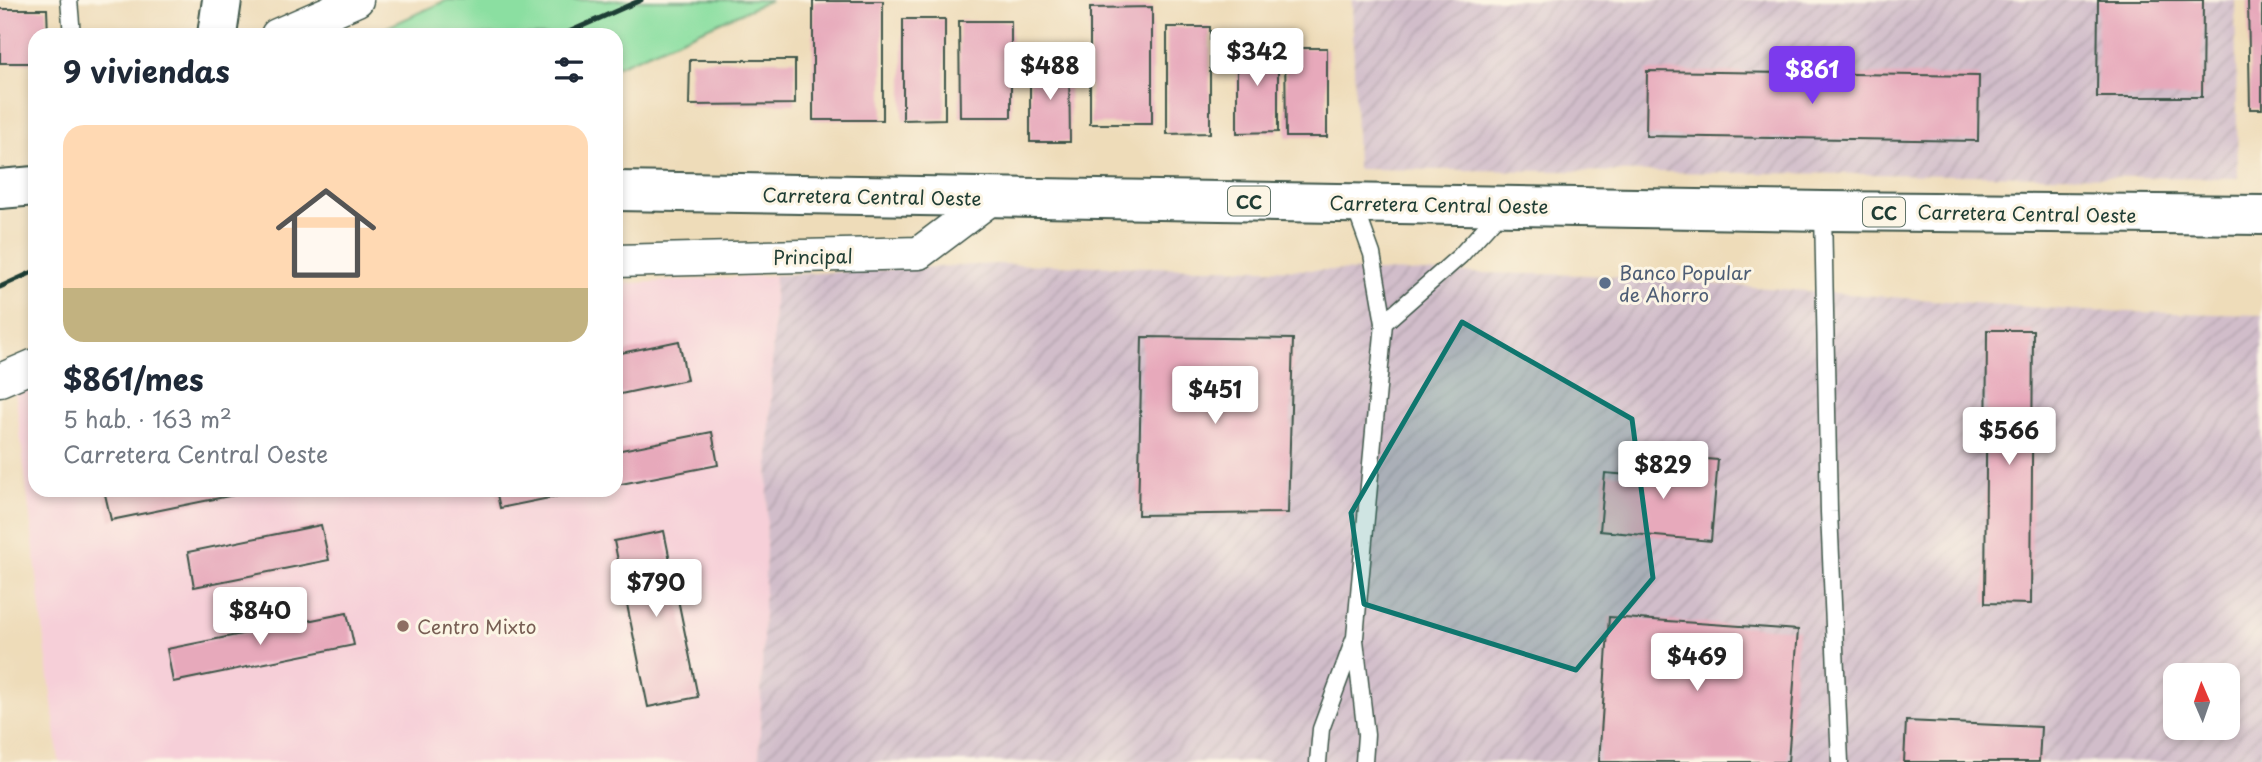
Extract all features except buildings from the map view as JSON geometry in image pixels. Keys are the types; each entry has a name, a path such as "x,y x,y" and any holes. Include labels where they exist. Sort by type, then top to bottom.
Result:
{"main road":[{"path":"218,28 222,0"},
{"path":"0,188 28,186"},
{"name":"Carretera Central Oeste","path":"623,191 1823,211 2262,215"}],"street":[{"path":"293,28 357,0"},
{"name":"Principal","path":"623,261 919,253 992,198"},
{"path":"0,380 28,368"}],"lane":[{"path":"69,0 71,28"},
{"path":"1353,202 1372,254 1384,323 1355,637 1366,735 1364,762"},
{"path":"1384,323 1460,256 1506,205"},
{"path":"1823,211 1829,512 1840,762"},
{"path":"1318,762 1321,729 1355,637"}],"highlighted area":[{"path":"1462,322 1632,419 1653,578 1576,670 1364,604 1351,513"}],"shaded area":[{"path":"1352,0 2235,0 2238,178 1357,169"},
{"path":"997,264 1588,275 2085,311 2262,315 2262,762 759,762 775,275"},
{"name":"Centro Mixto","path":"775,275 759,762 59,762 15,391 28,387 28,497 623,497 623,284"}],"green space":[{"path":"447,0 771,0 623,64 623,28 385,28"}],"railway":[{"path":"578,28 641,0"},
{"path":"0,287 28,274"}],"place":[{"name":"Banco Popular de Ahorro","path":"1605,283"},
{"name":"Centro Mixto","path":"403,626"}]}
